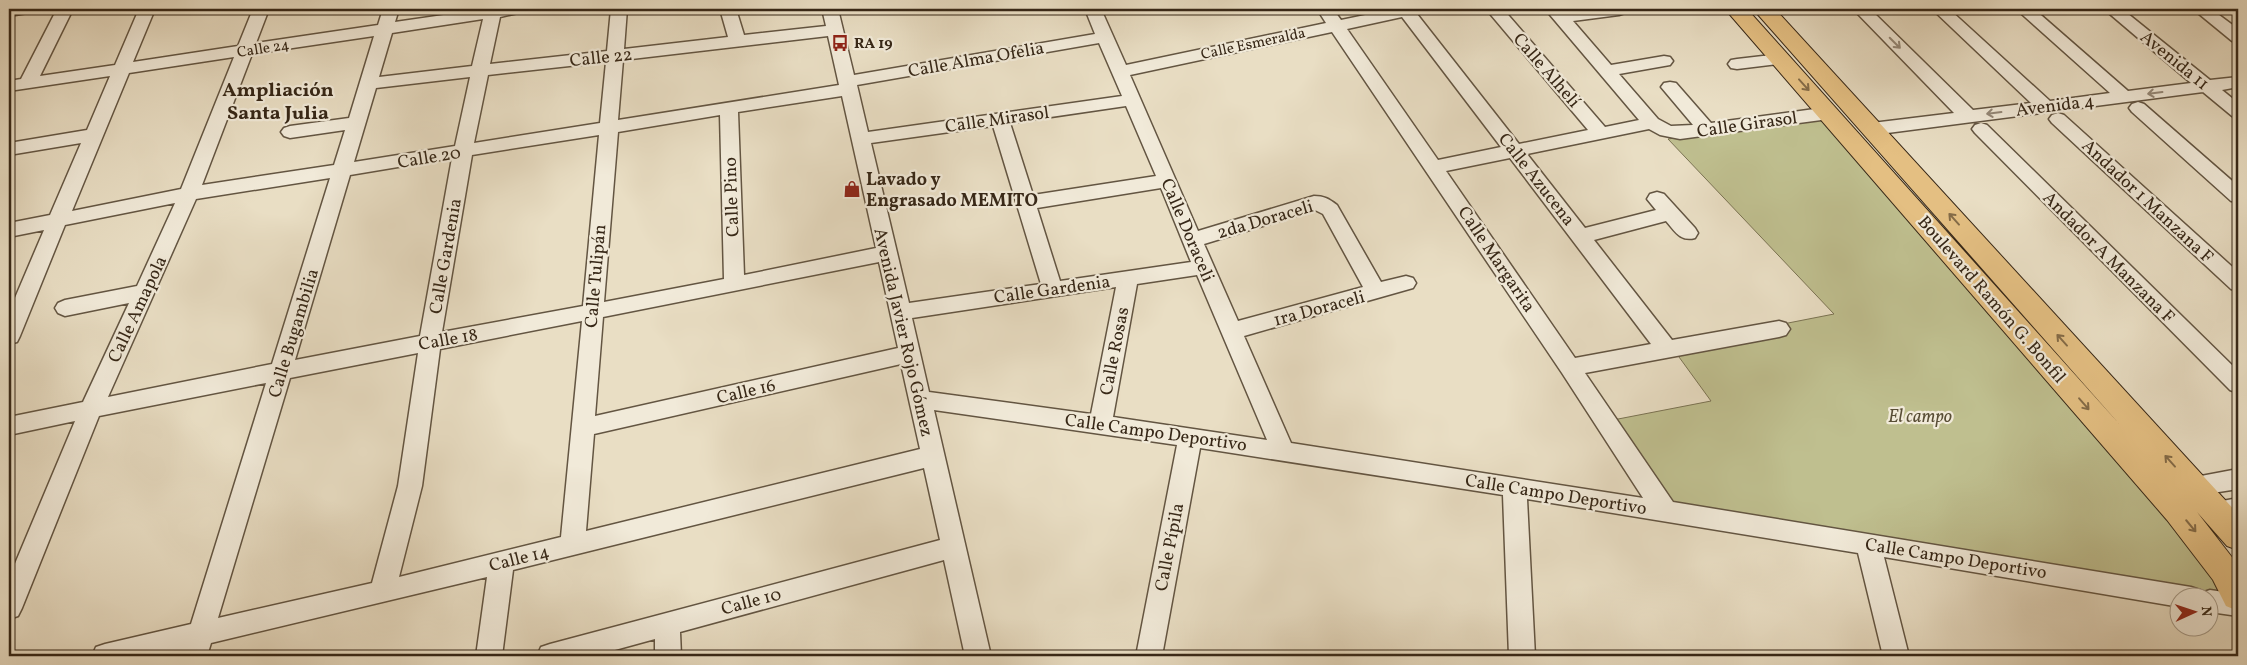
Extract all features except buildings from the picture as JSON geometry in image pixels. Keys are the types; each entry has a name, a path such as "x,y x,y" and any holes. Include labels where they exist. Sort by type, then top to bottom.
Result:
{"main road":[{"name":"Boulevard Ramón G. Bonfil","path":"1736,9 2178,511 2224,570 2238,596"},
{"name":"Boulevard Ramón G. Bonfil","path":"1764,9 1890,134 2193,486 2227,509 2238,536"}],"street":[{"path":"9,11 28,9"},
{"path":"28,83 65,9"},
{"path":"9,336 147,9"},
{"name":"Calle Amapola","path":"9,608 91,409 189,194 246,50 260,9"},
{"name":"Calle Bugambilia","path":"197,645 391,9"},
{"name":"Calle 24","path":"9,86 492,11 517,9"},
{"name":"Calle Tulipán","path":"573,544 619,9"},
{"path":"728,9 737,41"},
{"name":"Avenida Javier Rojo Gómez","path":"830,9 849,85 978,656"},
{"name":"Calle Doraceli","path":"1093,9 1283,451"},
{"name":"Calle Margarita","path":"1325,9 1435,167 1666,512"},
{"name":"Calle Alhelí","path":"1494,9 1600,132"},
{"name":"Andador A Manzana F","path":"1861,9 2238,384"},
{"name":"Andador 1 Manzana F","path":"1940,9 2238,284"},
{"path":"2024,9 2238,196"},
{"name":"Avenida 11","path":"2112,9 2230,88 2238,112"},
{"path":"2201,9 2238,37"},
{"name":"Calle Esmeralda","path":"1120,72 1411,10"},
{"name":"Calle Azucena","path":"1411,10 1514,150 1667,349"},
{"path":"1557,13 1619,10"},
{"name":"Calle Gardenia","path":"382,592 410,486 430,341 463,151 492,11"},
{"path":"1557,13 1659,127"},
{"name":"Calle 22","path":"367,84 834,30"},
{"name":"Calle Alma Ofelia","path":"849,85 1105,37"},
{"path":"1737,64 1781,59"},
{"path":"1607,71 1664,61"},
{"name":"Calle 20","path":"9,230 189,194 729,109 849,85"},
{"path":"1670,87 1706,129"},
{"name":"Avenida 4","path":"1890,134 2131,102 2181,89 2230,88"},
{"name":"Avenida 4","path":"2131,102 2195,101 2230,88"},
{"path":"2181,89 2195,101"},
{"name":"Calle Mirasol","path":"861,139 1132,100"},
{"name":"Calle Pino","path":"729,109 734,285"},
{"name":"Calle Girasol","path":"1435,167 1600,132 1659,127 1680,133 1828,113"},
{"path":"1000,119 1053,290"},
{"path":"290,132 356,123"},
{"path":"9,149 94,136"},
{"path":"1025,203 1167,181"},
{"name":"2da Doraceli","path":"1193,240 1314,203 1322,203 1330,210 1376,292"},
{"path":"1580,236 1664,206 1688,233"},
{"name":"Calle 18","path":"9,426 430,341 734,285 887,252"},
{"name":"Calle Gardenia","path":"900,312 1204,267"},
{"name":"Calle Rosas","path":"1100,424 1128,278"},
{"name":"1ra Doraceli","path":"1232,331 1406,283"},
{"path":"65,308 145,292"},
{"path":"1570,367 1779,329"},
{"name":"Calle 16","path":"582,428 909,354"},
{"name":"Calle Campo Deportivo","path":"919,399 1283,451 1868,544 2170,594"},
{"name":"Calle Pípila","path":"1149,656 1190,438"},
{"name":"Calle 14","path":"105,656 197,645 382,592 932,456"},
{"path":"2193,486 2238,479"},
{"path":"1515,488 1522,656"},
{"path":"1868,544 1896,656"},
{"name":"Calle 10","path":"550,656 953,548"},
{"path":"489,656 502,562"},
{"path":"2220,602 2238,605"},
{"path":"667,624 668,656"}],"green space":[{"name":"El campo","path":"1832,115 2233,568 2238,581 2238,602 2220,599 2220,588 2170,588 2170,591 1673,511 1613,420 1711,401 1671,346 1834,314 1668,139"}],"place":[{"name":"RA 19","path":"840,43"},
{"name":"Lavado y Engrasado MEMITO","path":"852,189"}],"district":[{"name":"Ampliación Santa Julia","path":"278,100"}]}
